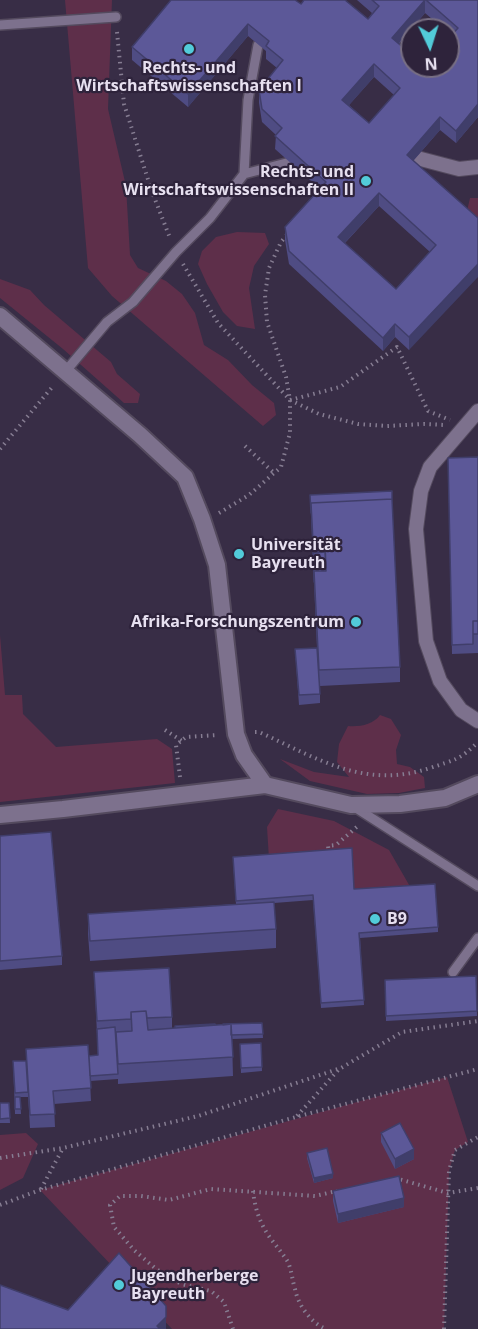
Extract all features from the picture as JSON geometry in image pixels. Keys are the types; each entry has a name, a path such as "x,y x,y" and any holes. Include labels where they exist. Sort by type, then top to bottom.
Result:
{"street":[{"path":"417,158 459,169 478,167"},
{"path":"0,316 140,435 185,477 217,565 236,734 244,755 266,785"},
{"path":"478,411 430,467 421,491 416,529 426,641 440,681 461,710 478,721"},
{"path":"0,815 266,785 351,805 400,804 446,798 478,784"}],"lane":[{"path":"0,25 116,18"},
{"path":"65,372 107,322 133,302 176,252 210,218 244,174 248,100 258,45"},
{"path":"244,174 290,162"},
{"path":"351,805 478,886"},
{"path":"453,972 478,938"}],"path":[{"path":"116,18 124,104 151,189 176,252 218,323 290,400 319,414 358,424 387,426 424,424"},
{"path":"202,519 249,495 281,467 290,433 290,400 286,377 267,322 265,295 268,268 281,242 289,234"},
{"path":"290,400 340,387 397,347 428,411 464,426"},
{"path":"0,449 65,372"},
{"path":"245,446 274,473"},
{"path":"165,730 182,741"},
{"path":"182,796 176,745 186,736 259,732 326,763 369,776 412,774 463,757 478,742"},
{"path":"329,855 328,846 336,845 343,840 367,815"},
{"path":"0,1158 63,1148 198,1116 340,1068 402,1032 478,1021"},
{"path":"296,1117 340,1068"},
{"path":"0,1205 40,1190 296,1117 478,1069"},
{"path":"444,1329 449,1172 455,1150 478,1137"},
{"path":"40,1190 63,1148"},
{"path":"387,1180 397,1178 448,1193 478,1188"},
{"path":"233,1329 224,1302 211,1291 181,1284 156,1269 134,1250 114,1227 110,1205 120,1196 169,1200 211,1189 315,1196 345,1189"},
{"path":"253,1191 256,1212 270,1237 286,1258 293,1273 295,1291 305,1312 317,1326 326,1329"}],"shaded area":[{"path":"65,0 112,0 108,109 126,186 130,255 138,268 166,281 182,294 195,313 204,345 228,360 252,385 274,403 276,415 263,426 112,296 88,268"},
{"path":"470,198 478,198 478,225 466,215"},
{"path":"237,232 265,233 269,244 254,266 249,288 255,329 237,326 223,312 198,264 202,251 216,237"},
{"path":"0,279 30,290 44,305 111,362 117,374 140,394 138,403 124,403 0,298"},
{"path":"0,635 5,695 22,695 23,714 56,747 157,739 172,749 175,783 0,802"},
{"path":"380,715 391,719 401,735 396,750 397,764 410,767 424,777 425,788 399,793 367,794 310,781 280,759 314,772 349,777 337,762 339,744 348,726 366,725"},
{"path":"278,809 334,821 389,850 412,890 354,894 269,859 267,827"},
{"path":"447,1077 468,1142 455,1150 449,1171 444,1329 172,1329 40,1190"},
{"path":"26,1133 38,1144 23,1178 0,1190 0,1135"}],"building":[{"name":"Rechts- und Wirtschaftswissenschaften II","path":"171,0 295,0 301,4 304,0 345,0 368,19 379,6 372,0 425,0 409,18 400,18 400,29 392,38 400,45 400,78 460,78 460,18 447,18 426,0 478,0 478,104 456,131 440,117 407,155 478,218 478,264 409,337 395,324 383,338 289,251 285,227 326,182 275,136 282,128 262,109 259,90 283,60 266,46 269,41 248,24 188,94 132,47","holes":["374,64 400,88 369,123 342,100","379,193 436,245 396,289 338,237"]},
{"path":"478,457 478,621 473,621 473,644 452,645 448,458"},
{"path":"392,491 392,499 311,503 311,513 310,495"},
{"name":"Afrika-Forschungszentrum","path":"392,499 400,667 319,670 314,571 326,571 325,541 313,542 311,503"},
{"path":"325,552 326,571 314,571 314,582 313,553"},
{"path":"473,621 478,621 478,634 473,634"},
{"path":"317,648 320,694 299,695 295,649"},
{"path":"51,832 62,956 0,961 0,836"},
{"name":"B9","path":"352,848 354,889 435,884 438,927 359,933 364,1000 321,1003 313,895 236,901 233,857"},
{"path":"274,902 276,929 90,941 88,914"},
{"path":"169,968 172,1017 147,1018 146,1011 131,1012 131,1019 97,1021 94,972"},
{"path":"476,976 477,1011 386,1016 385,980"},
{"path":"146,1011 148,1030 231,1024 233,1057 118,1064 116,1032 132,1031 131,1012"},
{"path":"262,1023 263,1034 231,1035 231,1024 223,1025 223,1024"},
{"path":"215,1025 175,1028 175,1026"},
{"path":"115,1027 118,1074 90,1076 89,1056 98,1055 97,1029"},
{"path":"261,1043 262,1067 241,1068 240,1044"},
{"path":"88,1045 91,1088 53,1091 55,1114 30,1115 26,1049"},
{"path":"13,1061 26,1061 28,1092 15,1093"},
{"path":"15,1097 20,1097 21,1109 15,1109"},
{"path":"0,1103 9,1103 10,1118 0,1119"},
{"path":"400,1123 414,1149 395,1159 381,1133"},
{"path":"327,1148 333,1174 314,1178 307,1153"},
{"path":"399,1176 404,1198 338,1214 333,1191"},
{"name":"Jugendherberge Bayreuth","path":"119,1253 166,1306 166,1317 157,1326 160,1329 0,1329 0,1285 68,1310"}],"place":[{"name":"Rechts- und Wirtschaftswissenschaften I","path":"189,49"},
{"name":"Rechts- und Wirtschaftswissenschaften II","path":"366,181"},
{"name":"Universität Bayreuth","path":"239,554"},
{"name":"Afrika-Forschungszentrum","path":"356,622"},
{"name":"B9","path":"375,919"},
{"name":"Jugendherberge Bayreuth","path":"119,1285"}]}
